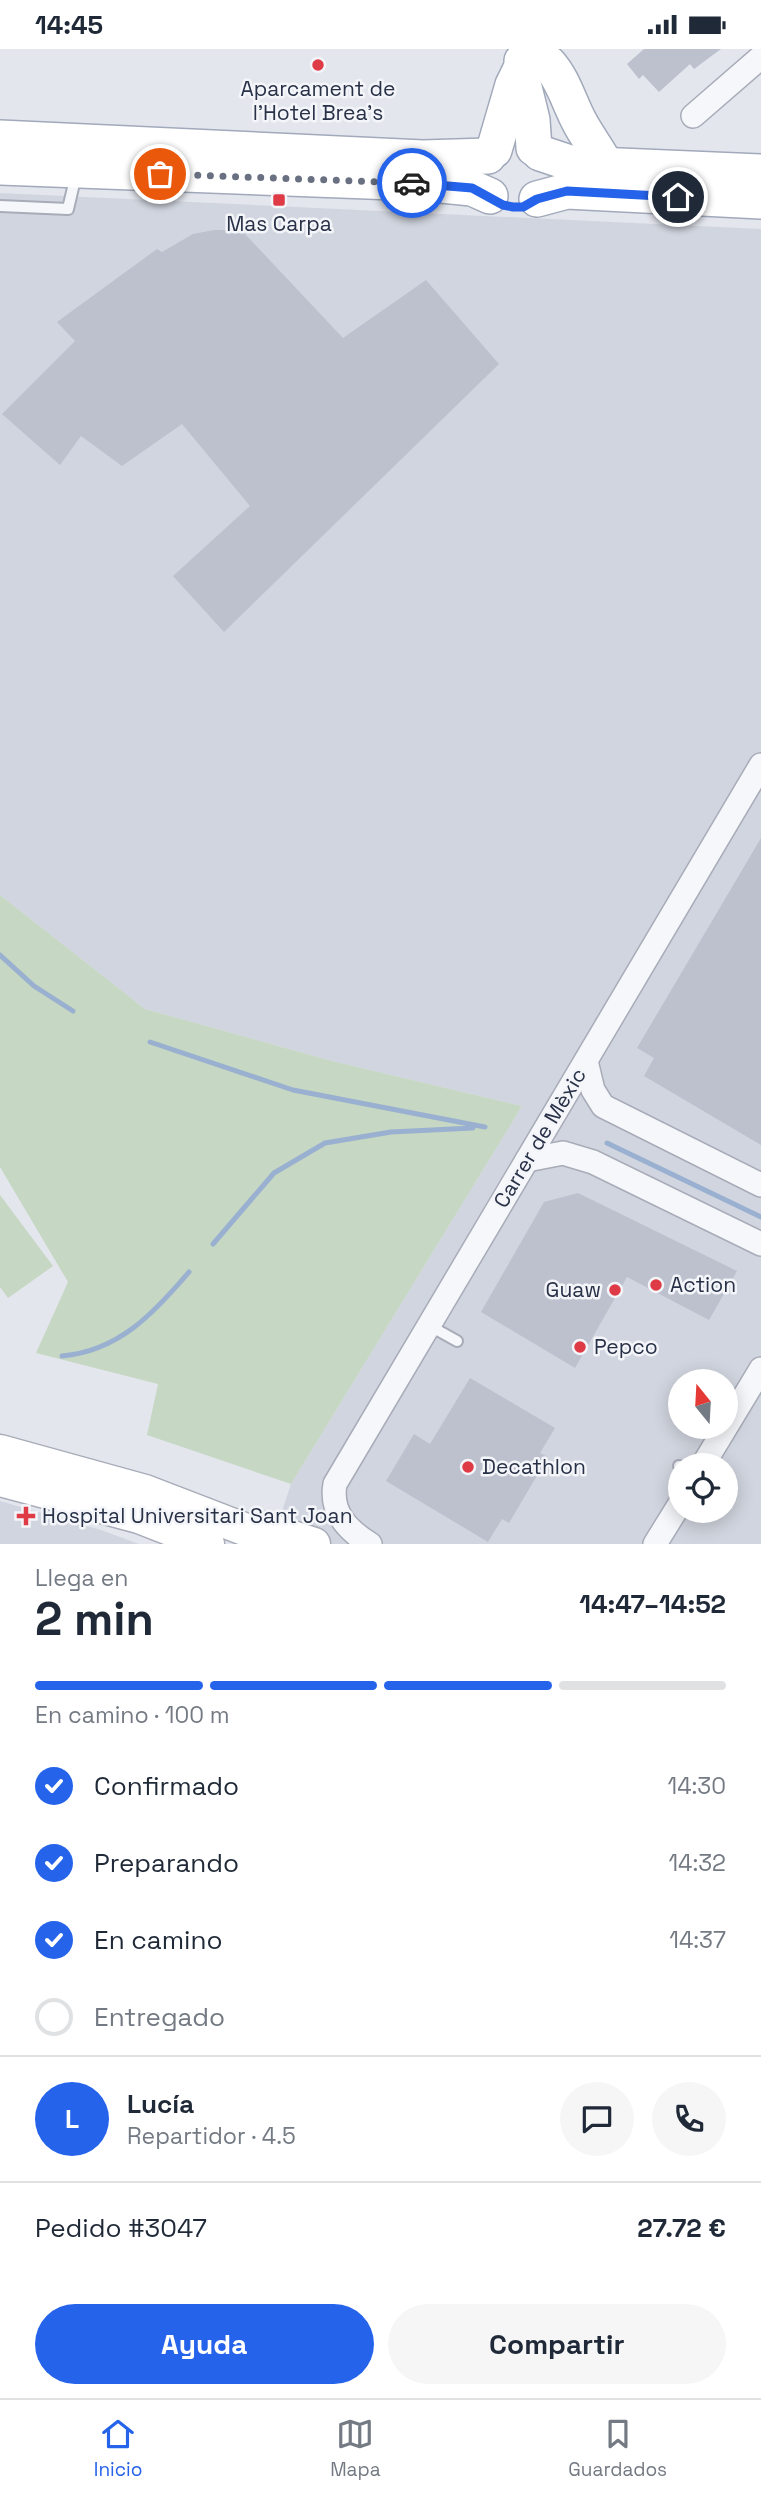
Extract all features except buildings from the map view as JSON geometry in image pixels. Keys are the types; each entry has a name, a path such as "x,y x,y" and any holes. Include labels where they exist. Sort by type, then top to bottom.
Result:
{"main road":[{"path":"522,60 537,151 548,174 546,185 537,199"},
{"path":"490,196 482,177 522,60"},
{"path":"522,60 549,64 557,73 579,123 606,166"},
{"path":"0,138 423,159 491,153 514,142 573,164 761,172"},
{"path":"0,167 421,183 472,188 503,205 513,207 523,207 537,199 567,191 761,201"},
{"path":"0,1451 145,1491 314,1544"},
{"path":"0,1480 139,1517 208,1544"},
{"path":"145,1491 284,1544"}],"street":[{"path":"693,116 761,57"},
{"name":"Carrer de Mèxic","path":"370,1544 351,1533 338,1514 333,1496 335,1484 761,765"},
{"path":"586,1062 593,1090 603,1106 761,1185"},
{"path":"527,1160 563,1153 593,1162 761,1244"},
{"path":"711,1453 761,1369"},
{"path":"655,1544 668,1523"}],"lane":[{"path":"0,206 68,209 77,170"},
{"path":"430,1326 457,1341"}],"shaded area":[{"path":"0,193 761,229 761,1544 271,1544 291,1484 522,1106 332,1061 145,1009 0,895"},
{"name":"Hospital Universitari Sant Joan","path":"0,1501 101,1530 139,1544 0,1544"}],"green space":[{"path":"0,895 145,1009 332,1061 522,1106 291,1484 147,1435 158,1384 36,1353 68,1282 0,1167"},
{"path":"0,1195 53,1266 8,1298 0,1287"}],"waterway":[{"path":"0,955 34,986 73,1011"},
{"path":"150,1042 293,1090 485,1127"},
{"path":"213,1244 274,1173 325,1143 391,1132 473,1128"},
{"path":"607,1143 761,1217"},
{"path":"62,1356 101,1347 134,1328 189,1272"}],"way so far":[{"path":"160,174 412,183"}],"place":[{"name":"Aparcament de l'Hotel Brea's","path":"318,65"},
{"name":"Mas Carpa","path":"279,200"},
{"name":"Action","path":"656,1285"},
{"name":"Guaw","path":"615,1290"},
{"name":"Pepco","path":"580,1347"},
{"name":"Decathlon","path":"468,1467"},
{"name":"Hospital Universitari Sant Joan","path":"26,1516"}],"route":[{"path":"412,183 472,188 508,207 523,207 537,199 567,191 678,197"}]}
